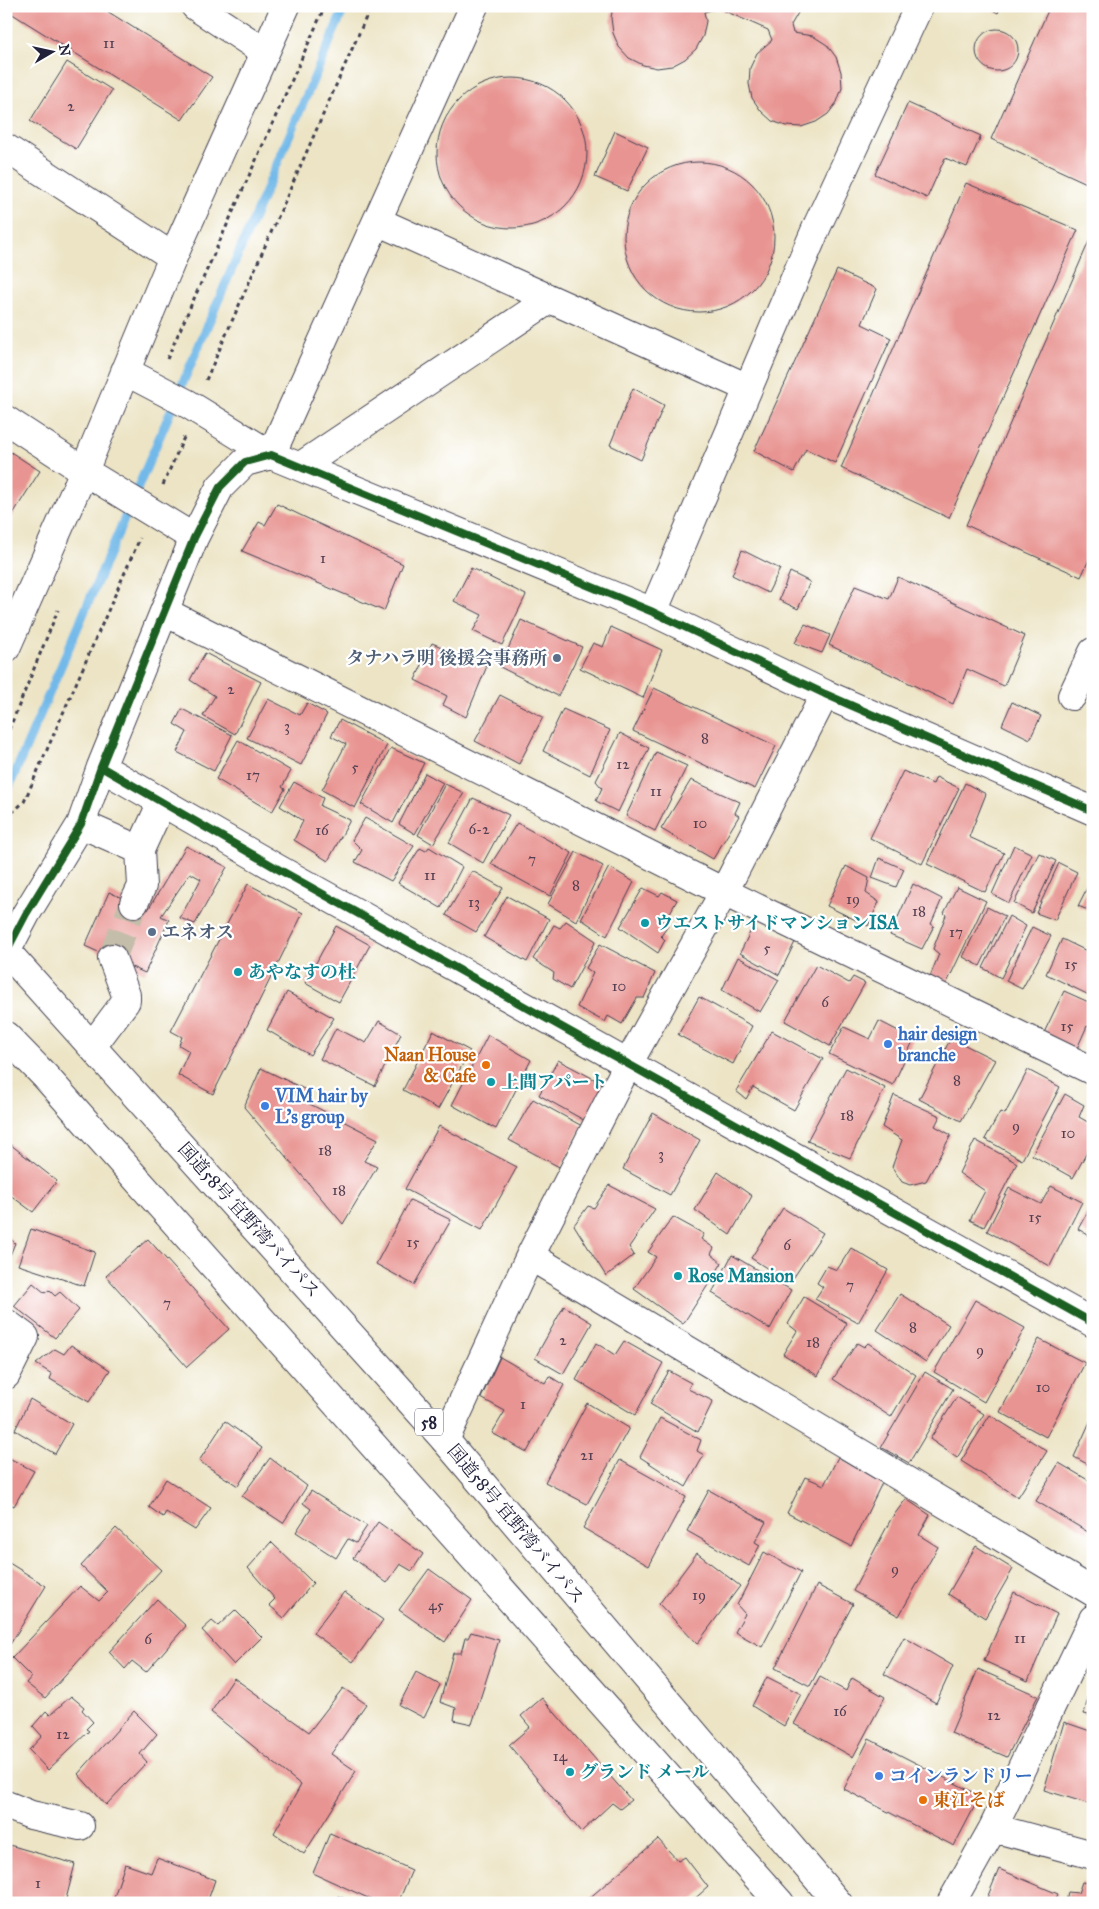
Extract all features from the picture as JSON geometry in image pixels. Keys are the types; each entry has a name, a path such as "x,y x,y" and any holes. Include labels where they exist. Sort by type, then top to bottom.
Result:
{"main road":[{"path":"196,6 265,52"},
{"path":"6,648 84,470 172,257 286,6"},
{"path":"271,455 474,6"},
{"path":"653,612 818,224 919,6"},
{"path":"6,148 172,257"},
{"path":"377,221 748,388"},
{"path":"301,466 550,299"},
{"path":"125,371 192,407 271,455 653,612 825,694 1093,811"},
{"path":"6,420 194,538"},
{"path":"6,952 26,914 81,824 101,767 194,538 220,487 245,462 271,455"},
{"path":"165,612 724,892 1093,1071"},
{"path":"1072,696 1093,652"},
{"path":"445,1440 530,1256 628,1064 724,892 825,694"},
{"path":"101,767 1093,1324"},
{"path":"134,903 142,886 140,850 162,802"},
{"path":"81,824 140,850"},
{"name":"国道58号 宜野湾バイパス","path":"6,952 93,1046 445,1440 838,1903"},
{"path":"93,1046 126,1001 126,995 112,958"},
{"path":"6,1036 52,1083 780,1903"},
{"path":"530,1256 1093,1592"},
{"path":"6,1323 25,1338 6,1375"},
{"path":"951,1903 993,1828 1093,1619"},
{"path":"6,1805 31,1815 80,1826"},
{"path":"993,1828 1093,1854"}],"path":[{"path":"6,818 24,802 192,407 371,6"}],"building":[{"path":"6,6 99,6 212,77 182,120 6,10"},
{"path":"613,6 802,6 791,25 793,33 813,36 827,45 836,57 841,72 842,88 837,102 828,114 816,122 801,127 786,126 772,121 761,111 752,98 749,84 750,68 757,53 772,40 768,30 718,8 704,12 706,21 703,36 696,49 685,59 672,66 657,68 643,65 629,58 619,47 613,33 611,18"},
{"path":"826,6 863,7 850,11 835,10"},
{"path":"985,6 1001,6 998,13"},
{"path":"1050,6 1084,6 1093,10 1093,186 991,139"},
{"path":"1001,29 1009,32 1015,38 1018,50 1015,62 1009,68 993,71 985,68 979,62 976,46 979,38 985,32"},
{"path":"67,62 112,90 76,149 30,121"},
{"path":"512,78 527,79 541,84 565,100 581,124 586,138 586,168 581,182 565,206 541,222 527,227 512,228 497,227 483,222 459,206 443,182 438,168 437,153 438,138 443,124 459,100 483,84 497,79"},
{"path":"908,103 981,136 967,167 945,158 927,198 875,174"},
{"path":"615,131 648,147 627,191 595,177"},
{"path":"699,162 714,163 728,168 752,184 768,208 773,222 773,252 768,266 752,290 728,306 714,311 699,312 684,311 670,306 646,290 630,266 625,252 624,237 625,222 630,208 646,184 670,168 684,163"},
{"path":"966,183 1078,230 949,518 841,468"},
{"path":"1090,239 1093,240 1093,551 1081,577 966,525"},
{"path":"837,270 877,289 862,324 891,338 835,463 806,449 794,472 754,451"},
{"path":"633,388 664,405 641,460 610,445"},
{"path":"6,449 40,471 6,525"},
{"path":"277,504 403,564 384,611 242,551 259,522 265,525"},
{"path":"742,550 780,569 768,593 732,575"},
{"path":"471,568 526,595 502,645 473,631 482,615 454,601"},
{"path":"790,572 810,582 798,609 779,600"},
{"path":"898,577 1025,636 1004,686 967,669 953,704 829,645 855,586 889,599"},
{"path":"521,620 582,647 558,696 500,667"},
{"path":"805,624 830,635 822,653 795,643"},
{"path":"611,627 662,650 643,698 580,668 593,643 603,647"},
{"path":"432,643 487,666 466,717 443,705 447,696 415,680"},
{"path":"205,653 261,682 235,734 203,716 215,696 190,680"},
{"path":"654,688 776,746 755,789 633,731"},
{"path":"500,695 543,717 519,764 475,741"},
{"path":"268,699 300,715 307,703 327,714 301,765 247,738"},
{"path":"1012,702 1041,716 1030,739 1002,725"},
{"path":"182,709 232,735 214,771 177,752 187,732 174,724"},
{"path":"563,709 610,730 590,775 543,751"},
{"path":"340,720 387,745 355,808 322,790 346,744 331,736"},
{"path":"620,733 649,748 618,812 596,801 602,788 596,781"},
{"path":"238,740 291,771 282,787 285,789 272,812 216,779"},
{"path":"391,748 424,763 393,823 361,804"},
{"path":"656,752 687,766 655,831 626,816"},
{"path":"903,771 933,784 936,777 959,788 922,864 870,838"},
{"path":"425,773 443,783 415,834 399,824"},
{"path":"691,780 740,802 735,813 739,816 713,859 661,829"},
{"path":"294,782 323,798 320,806 350,820 328,861 294,840 303,821 280,806"},
{"path":"965,783 986,794 969,837 1004,853 985,892 927,864"},
{"path":"445,784 464,793 433,844 418,835"},
{"path":"473,798 509,815 483,863 449,843"},
{"path":"365,818 414,846 391,881 355,862 362,850 352,840"},
{"path":"517,823 572,853 550,896 491,864"},
{"path":"1014,845 1032,854 1009,903 992,894"},
{"path":"186,846 227,867 195,924 180,918 201,879 190,873 161,916 169,920 145,973 85,946 109,892 148,910"},
{"path":"429,847 462,867 441,908 398,883 420,848 426,851"},
{"path":"576,852 603,866 576,921 548,904"},
{"path":"1039,853 1056,861 1032,913 1014,903"},
{"path":"879,858 904,869 896,887 872,878"},
{"path":"1059,863 1077,872 1055,920 1036,913"},
{"path":"846,866 869,878 866,893 879,902 868,926 827,906"},
{"path":"609,867 634,882 607,936 581,919"},
{"path":"472,871 503,888 476,932 446,915"},
{"path":"1093,876 1093,912 1078,906"},
{"name":"あやなすの杜","path":"248,884 303,913 213,1094 178,1075 189,1051 179,1045 182,1037 171,1031"},
{"path":"913,884 942,899 931,924 934,926 922,949 890,935"},
{"path":"957,887 986,901 945,987 929,979 939,954 933,949 946,915 944,913"},
{"name":"ウエストサイドマンションISA","path":"643,888 659,896 662,892 677,900 666,920 668,926 661,936 665,940 658,953 620,927"},
{"path":"507,896 549,919 527,962 484,937"},
{"path":"987,907 1005,916 980,966 963,957"},
{"path":"1009,916 1026,926 1001,978 983,968"},
{"path":"566,921 596,941 570,989 553,979 554,973 533,959 554,925 560,928"},
{"path":"755,922 795,942 779,975 740,953"},
{"path":"336,926 370,945 339,1002 305,983"},
{"path":"1032,927 1051,936 1022,989 1006,981"},
{"path":"1062,939 1093,954 1093,997 1046,974"},
{"path":"600,944 655,973 644,998 637,998 622,1024 608,1016 605,1022 577,1007 593,973 586,968"},
{"path":"738,957 779,980 760,1012 722,990"},
{"path":"816,965 849,983 853,977 865,983 830,1046 785,1021"},
{"path":"1064,991 1093,1004 1093,1030 1087,1026 1075,1053 1041,1039"},
{"path":"287,992 334,1018 310,1055 267,1030"},
{"path":"699,997 752,1026 733,1064 678,1035"},
{"path":"379,1021 401,1034 375,1086 320,1059 336,1028 366,1043"},
{"path":"879,1021 914,1039 893,1085 829,1054 844,1027 870,1039"},
{"path":"433,1031 470,1051 438,1109 403,1090"},
{"path":"772,1031 823,1059 794,1110 753,1087 746,1099 736,1091"},
{"name":"上間アパート","path":"488,1035 531,1060 496,1129 452,1105"},
{"path":"951,1038 995,1060 961,1121 919,1099"},
{"path":"558,1060 609,1087 589,1123 539,1095"},
{"path":"261,1068 306,1090 302,1100 378,1139 364,1161 377,1167 343,1224 244,1107"},
{"path":"846,1068 885,1088 850,1158 807,1141"},
{"path":"1028,1070 1060,1087 1022,1160 985,1139 1000,1112 1005,1114"},
{"path":"1065,1094 1084,1105 1079,1117 1093,1125 1093,1141 1073,1178 1032,1155"},
{"path":"894,1095 940,1116 935,1126 951,1135 926,1181 910,1185 902,1182 892,1167 902,1140 882,1127"},
{"path":"533,1099 582,1126 561,1168 509,1140"},
{"path":"653,1113 700,1140 670,1195 623,1169"},
{"path":"439,1126 517,1167 482,1230 405,1189"},
{"path":"975,1140 1017,1163 984,1227 970,1220 985,1191 959,1173"},
{"path":"6,1141 57,1181 33,1212 6,1192"},
{"path":"718,1172 752,1196 730,1235 695,1210"},
{"path":"609,1185 655,1209 629,1247 634,1255 606,1276 574,1225 588,1206 594,1208"},
{"path":"1051,1186 1082,1202 1050,1266 987,1231 1009,1188 1041,1204"},
{"path":"410,1200 451,1220 414,1285 376,1264"},
{"path":"1093,1202 1093,1238 1078,1229"},
{"path":"783,1208 823,1233 790,1283 751,1258"},
{"name":"Rose Mansion","path":"673,1217 704,1234 701,1239 714,1248 711,1254 722,1263 683,1324 634,1289 656,1257 648,1252"},
{"path":"31,1229 95,1252 84,1286 18,1265"},
{"path":"6,1235 15,1243 6,1265"},
{"path":"148,1239 229,1329 187,1367 106,1276"},
{"path":"851,1248 888,1270 858,1323 815,1299 823,1287 817,1283 827,1266 837,1270"},
{"path":"732,1255 791,1290 770,1329 712,1293"},
{"path":"33,1283 45,1293 49,1290 55,1296 60,1292 79,1310 55,1338 14,1306"},
{"path":"900,1294 949,1325 926,1362 877,1330"},
{"path":"804,1297 847,1323 818,1376 783,1354 797,1331 788,1324"},
{"path":"975,1300 1025,1328 984,1402 934,1372"},
{"path":"564,1306 592,1323 563,1374 535,1358"},
{"path":"1039,1339 1085,1363 1046,1437 1000,1412"},
{"path":"624,1341 663,1363 635,1415 576,1380 596,1343 615,1355"},
{"path":"857,1343 864,1347 868,1343 916,1375 891,1417 833,1379"},
{"path":"71,1345 110,1370 89,1402 50,1379 52,1374 36,1364 55,1349 64,1354"},
{"path":"500,1357 545,1383 549,1376 564,1385 527,1452 492,1433 505,1411 481,1398"},
{"path":"669,1371 691,1383 688,1389 713,1401 698,1432 650,1404"},
{"path":"925,1372 953,1389 909,1463 881,1447"},
{"path":"957,1397 984,1414 957,1458 930,1439"},
{"path":"30,1399 72,1424 55,1454 15,1430"},
{"path":"587,1403 629,1428 587,1504 545,1482"},
{"path":"990,1415 1047,1451 1018,1497 961,1461"},
{"path":"1093,1415 1093,1467 1074,1457"},
{"path":"660,1418 701,1440 697,1451 704,1455 686,1487 640,1457"},
{"path":"225,1421 262,1448 238,1486 199,1461"},
{"path":"7,1457 34,1471 14,1506 6,1502"},
{"path":"838,1457 882,1483 851,1546 787,1513 805,1477 824,1485"},
{"path":"270,1458 307,1486 283,1523 242,1496"},
{"path":"620,1460 686,1497 649,1566 583,1528"},
{"path":"1059,1463 1093,1483 1093,1524 1088,1532 1036,1501"},
{"path":"166,1479 211,1508 195,1530 166,1512 163,1517 149,1507"},
{"path":"709,1490 766,1522 755,1542 760,1545 749,1566 687,1531"},
{"path":"311,1491 367,1526 356,1543 348,1539 336,1558 296,1532 311,1509 303,1503"},
{"path":"906,1499 930,1515 919,1535 938,1547 899,1616 853,1591 891,1519"},
{"path":"378,1522 423,1554 412,1571 400,1564 387,1583 353,1558"},
{"path":"116,1528 161,1570 45,1698 26,1683 31,1677 12,1658 80,1586 99,1601 108,1592 81,1566"},
{"path":"271,1542 313,1583 284,1618 269,1605 275,1599 248,1568"},
{"path":"976,1546 1013,1569 985,1618 948,1594"},
{"path":"764,1552 801,1572 762,1647 735,1632 745,1614 737,1605"},
{"path":"697,1553 740,1586 697,1644 659,1604"},
{"path":"6,1561 46,1586 6,1651"},
{"path":"429,1569 472,1600 445,1642 399,1610"},
{"path":"817,1585 853,1604 810,1686 775,1668"},
{"path":"344,1592 383,1620 353,1662 313,1633"},
{"path":"1014,1592 1057,1614 1028,1681 984,1661"},
{"path":"157,1599 186,1626 146,1672 132,1661 125,1669 109,1652"},
{"path":"235,1610 262,1637 234,1665 202,1630 212,1621 218,1626"},
{"path":"471,1632 499,1640 472,1724 454,1720 456,1708 440,1702 453,1653 461,1653 465,1638 468,1638"},
{"path":"904,1637 953,1666 936,1703 884,1674"},
{"path":"978,1669 1038,1696 1007,1757 951,1733"},
{"path":"416,1672 440,1685 424,1718 399,1705"},
{"path":"767,1677 801,1694 784,1726 752,1706"},
{"path":"820,1677 846,1691 852,1678 885,1697 853,1757 794,1724"},
{"path":"234,1678 309,1732 343,1688 366,1704 331,1754 356,1771 304,1854 274,1833 301,1785 211,1712"},
{"path":"1093,1682 1093,1716 1084,1714"},
{"path":"71,1696 84,1707 82,1710 93,1722 86,1729 89,1731 48,1770 29,1750 42,1736 33,1726 46,1711 50,1715"},
{"name":"グランド メール","path":"542,1698 631,1800 620,1809 612,1803 581,1832 509,1745 530,1727 521,1716"},
{"path":"134,1711 157,1734 140,1754 147,1762 106,1805 78,1774"},
{"path":"1064,1722 1093,1732 1093,1805 1044,1790"},
{"path":"869,1739 980,1796 954,1846 844,1789"},
{"path":"330,1833 412,1870 398,1903 379,1903 313,1873"},
{"path":"658,1839 678,1861 685,1857 708,1887 690,1903 589,1903 587,1900"},
{"path":"6,1844 75,1864 65,1903 6,1903"},
{"path":"157,1858 215,1880 207,1903 112,1903 125,1864 151,1873"},
{"path":"999,1869 1058,1894 1054,1903 985,1903"},
{"path":"1082,1882 1093,1884 1093,1903 1066,1903 1068,1892 1078,1893"},
{"path":"338,1896 356,1903 336,1903"},
{"path":"294,1898 307,1903 293,1903"}],"waterway":[{"path":"6,794 345,6"}],"tunnel":[{"path":"112,958 134,903"}],"cycle path":[{"path":"6,952 26,914 81,824 101,767 194,538 220,487 245,462 271,455 653,612 825,694 1093,811"},
{"path":"101,767 278,869 1093,1323"}],"place":[{"name":"タナハラ明 後援会事務所","path":"557,658"},
{"name":"ウエストサイドマンションISA","path":"645,923"},
{"name":"エネオス","path":"152,932"},
{"name":"あやなすの杜","path":"238,972"},
{"name":"hair design branche","path":"888,1044"},
{"name":"Naan House & Cafe","path":"486,1065"},
{"name":"上間アパート","path":"491,1082"},
{"name":"VIM hair by L's group","path":"265,1106"},
{"name":"Rose Mansion","path":"678,1276"},
{"name":"グランド メール","path":"570,1772"},
{"name":"コインランドリー","path":"879,1776"},
{"name":"東江そば","path":"923,1800"}]}
